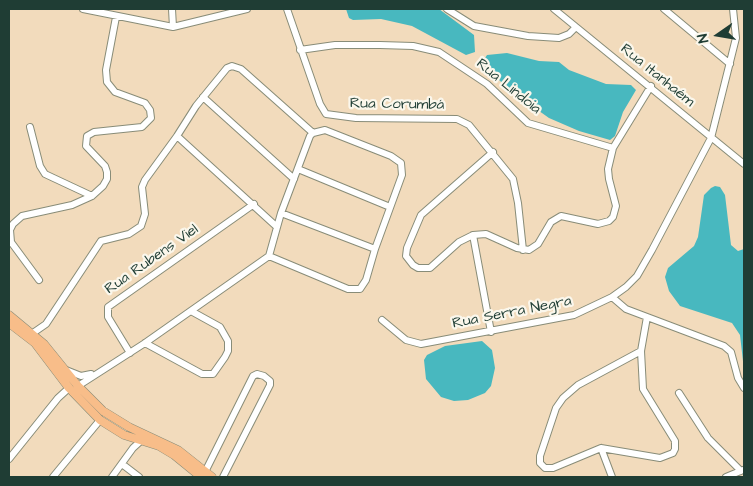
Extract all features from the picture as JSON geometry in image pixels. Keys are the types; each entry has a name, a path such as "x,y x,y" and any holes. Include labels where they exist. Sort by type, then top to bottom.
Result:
{"main road":[{"path":"9,315 33,333 102,411 136,430 144,438"},
{"path":"9,323 35,343 69,388 100,420 132,438 144,438 178,450 206,475"}],"street":[{"path":"83,9 173,27 247,9"},
{"path":"172,9 173,27"},
{"name":"Rua Corumbá","path":"287,9 320,104 323,111 329,116 457,119 469,125 513,179 516,187 523,250"},
{"path":"448,9 474,26 528,36 559,38 569,34 576,27"},
{"name":"Rua Itanhaém","path":"554,9 651,86 744,164"},
{"path":"664,9 730,64"},
{"name":"Rua Serra Negra","path":"382,320 406,340 421,344 491,332 574,315 612,297 637,276 711,138 736,38 734,9"},
{"path":"39,280 11,242 10,230 13,224 22,216 72,205 92,196 107,180 105,166 86,146 87,136 94,132 142,127 149,122 151,114 145,103 115,92 107,82 106,70 116,17"},
{"name":"Rua Lindoia","path":"300,50 335,45 380,45 413,46 439,52 487,84 528,123 613,148"},
{"path":"33,333 46,324 54,309 101,241 129,234 141,226 145,214 143,185 203,97 227,68 237,67 312,134"},
{"path":"492,152 420,215 411,236 406,256 408,261 418,268 430,268 459,242 473,235 486,234 523,250 534,248 555,218 567,216 598,224 609,221 613,217 616,206 608,169 613,148 651,86"},
{"path":"203,97 294,179"},
{"path":"30,127 40,166 44,174 92,196"},
{"path":"269,256 348,289 356,290 363,286 366,280 375,248 402,176 401,163 392,156 325,130 312,134"},
{"path":"78,386 145,343 269,256 281,213 312,134"},
{"path":"177,136 254,204 277,227"},
{"path":"298,169 390,207"},
{"name":"Rua Rubens Viel","path":"130,353 108,317 108,307 254,204"},
{"path":"281,213 375,248"},
{"path":"473,235 491,332"},
{"path":"612,297 626,309 724,346 731,352 738,378 744,388"},
{"path":"145,343 202,374 213,374 228,351 228,341 220,327 190,311"},
{"path":"641,351 568,393 556,408 540,463 545,468 553,468 601,448 665,458 673,454 675,449 674,441 643,389 641,351 647,317"},
{"path":"65,369 81,376 104,369"},
{"path":"206,475 253,376 257,374 264,376 270,381 270,385 223,477"},
{"path":"9,459 58,398 69,388"},
{"path":"679,393 708,438 743,470 726,477"},
{"path":"53,477 100,420"},
{"path":"133,448 132,438 136,430"},
{"path":"112,477 133,448 144,438"},
{"path":"601,448 612,477"},
{"path":"122,464 139,477"}],"water":[{"path":"346,9 439,9 474,35 475,52 466,55 412,26 381,19 353,20 349,18"},
{"path":"507,53 539,61 559,62 569,70 606,84 631,85 636,90 623,112 615,136 610,140 579,131 549,118 511,91 485,67 483,61 487,55"},
{"path":"715,186 720,187 725,195 731,245 738,251 744,249 744,370 740,335 732,323 680,306 669,291 665,277 668,268 694,246 698,237 704,195"},
{"path":"482,341 492,350 495,368 491,386 485,393 468,400 454,401 441,397 426,379 424,360 427,355 445,346"}]}
